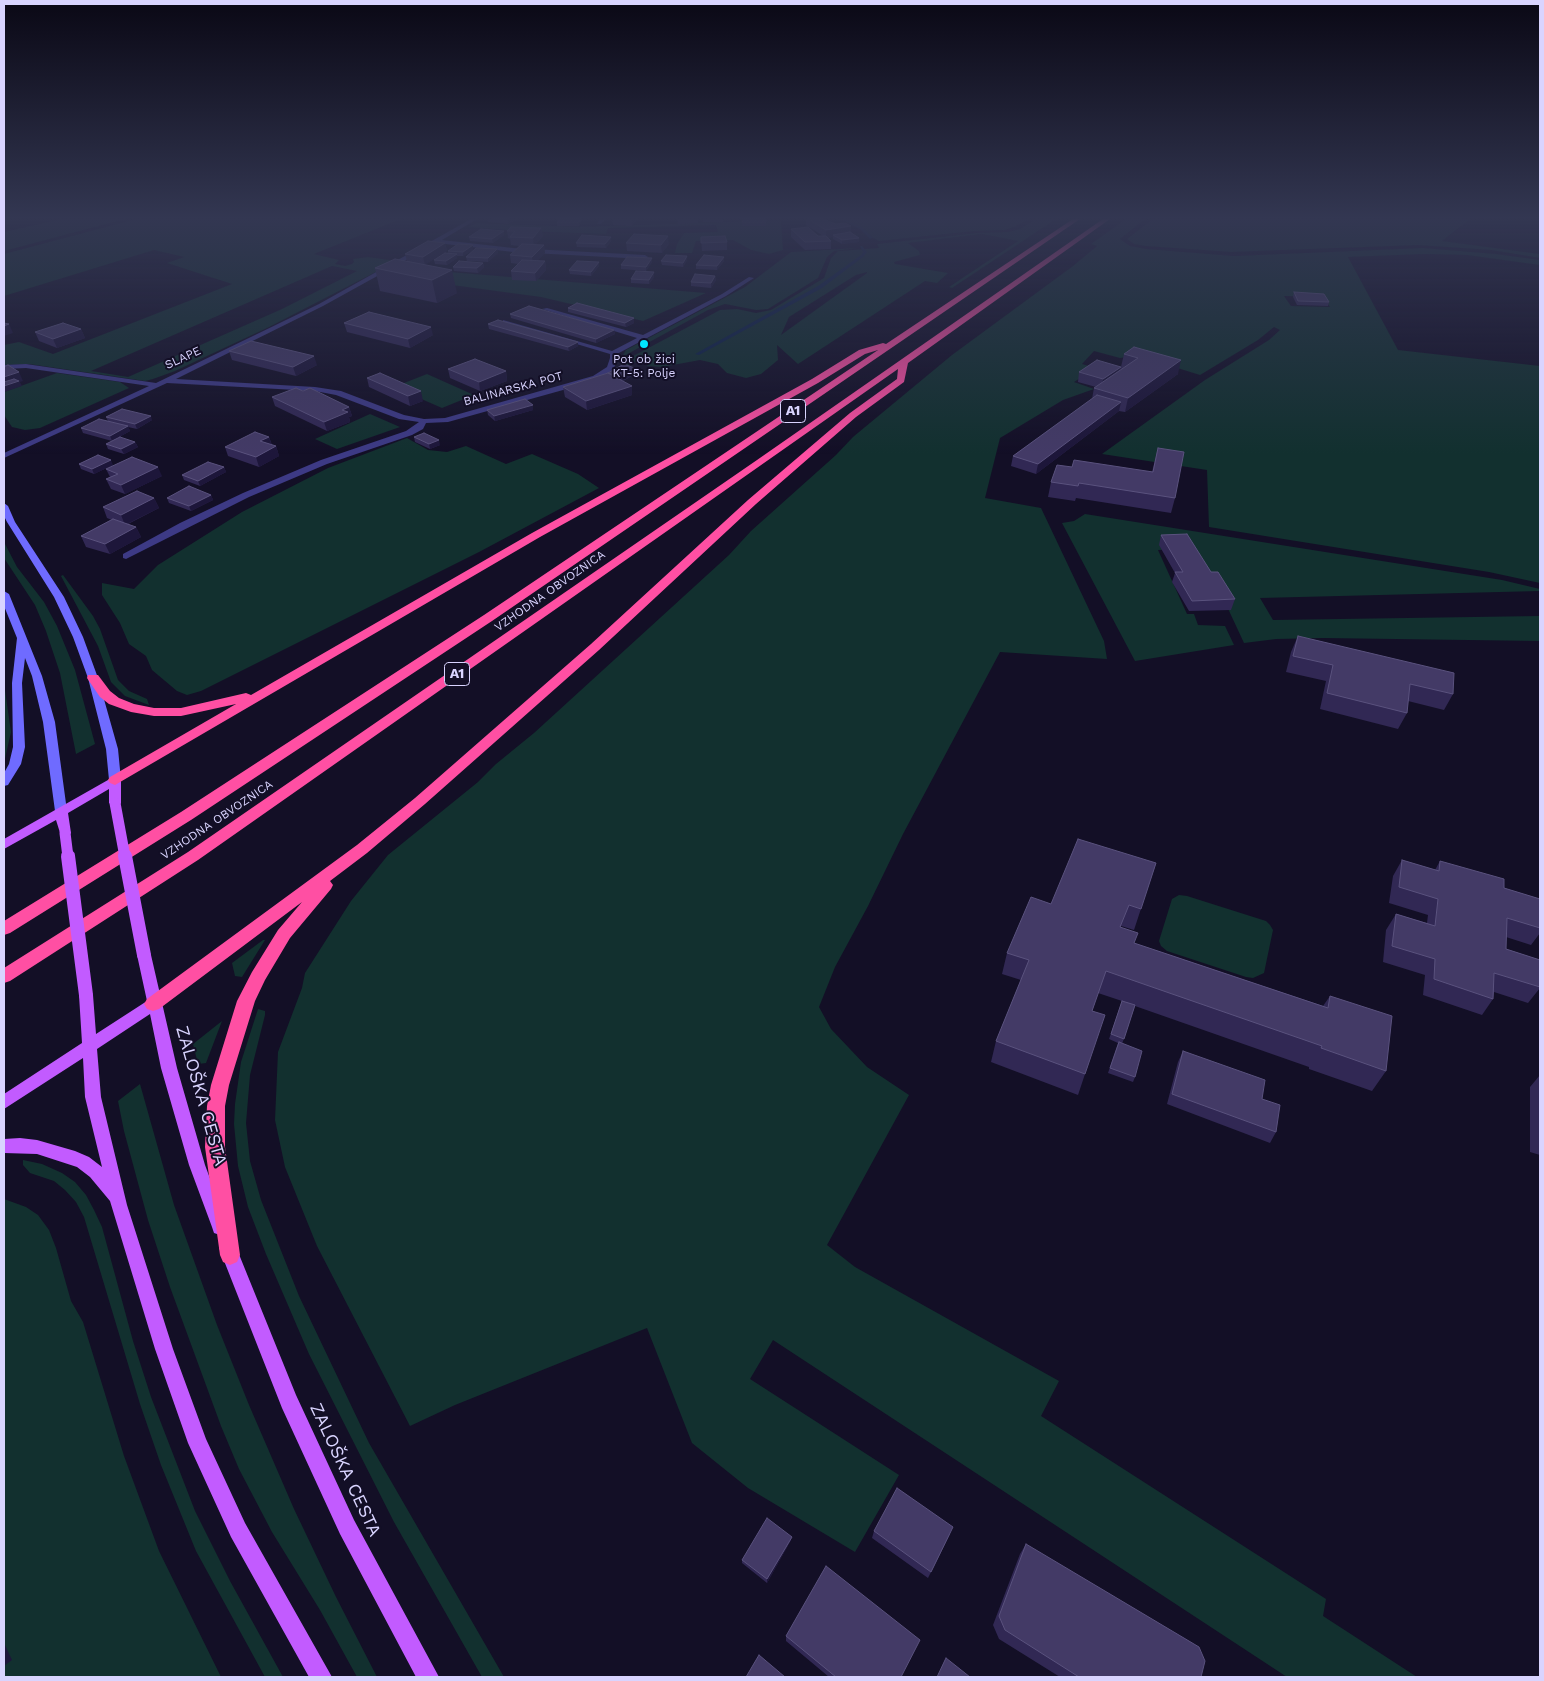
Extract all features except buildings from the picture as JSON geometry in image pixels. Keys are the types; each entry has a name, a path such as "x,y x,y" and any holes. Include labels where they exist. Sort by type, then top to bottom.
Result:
{"highway":[{"name":"VZHODNA OBVOZNICA","path":"4,928 186,816 456,640 962,297"},
{"name":"VZHODNA OBVOZNICA","path":"4,976 193,856 996,297"},
{"path":"115,780 536,535 815,381 862,352 897,342"},
{"path":"153,1004 362,849 427,795 588,653 752,502 853,415 901,380 904,363"},
{"path":"93,678 99,687 114,701 143,710 168,713 200,709 230,702 287,681"},
{"path":"230,1255 220,1191 215,1127 220,1085 235,1032 246,1001 284,934 320,890 362,849"}],"main road":[{"name":"ZALOŠKA CESTA","path":"4,506 11,522 59,597 78,638 93,678 112,749 115,803 153,1004 162,1044 197,1165 230,1255 289,1401 347,1527 428,1677"},
{"path":"4,594 38,676 49,722 86,996 93,1097 119,1205 164,1349 198,1443 238,1530 321,1677"},
{"path":"4,782 14,764 19,747 17,683 21,636"},
{"path":"4,846 115,780"},
{"path":"4,1102 153,1004"},
{"path":"4,1146 37,1147 83,1162 108,1185 119,1205"}],"street":[{"name":"SLAPE","path":"4,456 164,381 333,297"},
{"path":"505,321 613,353 719,297"},
{"path":"546,309 643,337"},
{"name":"BALINARSKA POT","path":"164,381 315,389 338,393 402,417 424,421 445,420 586,382 602,375 610,368 614,358 613,353"},
{"path":"4,368 26,366 154,385"},
{"name":"BALINARSKA POT","path":"126,556 183,525 246,495 324,462 409,433 420,427 424,421"}],"green space":[{"path":"198,297 260,297 91,371 128,377 305,297 326,297 269,327 175,371 145,381 29,364 4,365 4,345 19,342 53,354"},
{"path":"543,297 696,297 643,321"},
{"path":"725,297 787,297 768,309 756,310 725,304 708,310 622,357 626,350"},
{"path":"792,297 820,297 789,317 781,335 833,297 900,297 798,364 777,345 778,360 761,374 746,378 727,373 718,364 700,360 662,367 648,366 640,360 627,366 620,363 720,310 737,309 756,313 771,310"},
{"path":"1030,297 1285,297 1291,306 1330,307 1323,297 1370,297 1398,350 1540,366 1540,583 1489,572 1209,527 1207,470 1102,454 1205,380 1269,340 1280,330 1274,327 1258,340 1200,375 1142,357 1120,358 1094,351 1082,364 1096,368 1074,382 1094,389 1063,400 1000,438 985,498 1041,508 1104,641 1107,659 1000,652 835,967 819,1007 831,1029 867,1067 909,1095 827,1245 855,1267 1059,1381 1041,1416 1326,1599 1323,1616 1417,1677 1287,1677 773,1340 750,1379 899,1475 855,1552 748,1488 692,1443 647,1328 455,1405 410,1426 317,1246 285,1167 275,1120 278,1052 302,988 305,973 351,901 388,855 478,782 496,764 534,733 729,555 751,531 836,455 853,437 952,355"},
{"path":"57,373 120,382 129,388 40,428 25,430 12,427 4,415 4,392"},
{"path":"427,374 474,395 442,408 394,387"},
{"path":"370,414 400,427 337,449 315,439"},
{"path":"407,438 428,450 447,452 466,446 506,464 532,454 578,474 599,488 479,552 201,691 187,695 177,691 152,670 146,656 129,644 120,623 102,595 102,583 134,589 158,565 242,512 328,468"},
{"path":"1085,514 1502,580 1540,589 1540,591 1260,598 1273,620 1540,616 1540,641 1323,638 1276,639 1244,643 1217,585 1183,549 1158,550 1187,614 1194,614 1198,625 1225,626 1234,645 1135,661 1062,523 1074,521"},
{"path":"4,542 17,567 44,602 57,626 75,670 95,744 76,754 60,673 46,631 35,605 4,558"},
{"path":"63,575 93,616 100,629 118,680 129,691 147,699 149,705 125,696 111,682 98,646 61,576"},
{"path":"4,683 11,732 4,763"},
{"path":"1179,895 1266,921 1273,930 1264,973 1253,978 1246,977 1167,951 1161,946 1159,941 1172,899"},
{"path":"265,940 242,977 235,976 232,963"},
{"path":"258,1009 265,1011 265,1015 250,1075 246,1123 250,1161 261,1200 299,1296 369,1443 504,1677 482,1677 394,1522 309,1354 248,1207 238,1166 234,1124 235,1104 241,1062"},
{"path":"222,1021 206,1063 198,1064 193,1044"},
{"path":"140,1084 174,1205 217,1325 294,1509 377,1677 357,1677 320,1610 272,1532 239,1469 221,1426 170,1287 148,1220 124,1131 118,1101"},
{"path":"23,1160 42,1164 62,1173 75,1182 86,1195 94,1210 102,1227 133,1341 151,1397 195,1511 230,1581 283,1677 265,1677 196,1551 161,1465 140,1404 84,1217 76,1202 65,1190 54,1181 30,1173 23,1165"},
{"path":"4,1199 26,1207 38,1215 49,1230 71,1301 83,1322 124,1456 159,1551 221,1677 4,1677"}],"waterway":[{"path":"697,354 801,297"}],"place":[{"name":"Pot ob žici KT-5: Polje","path":"644,344"}]}
